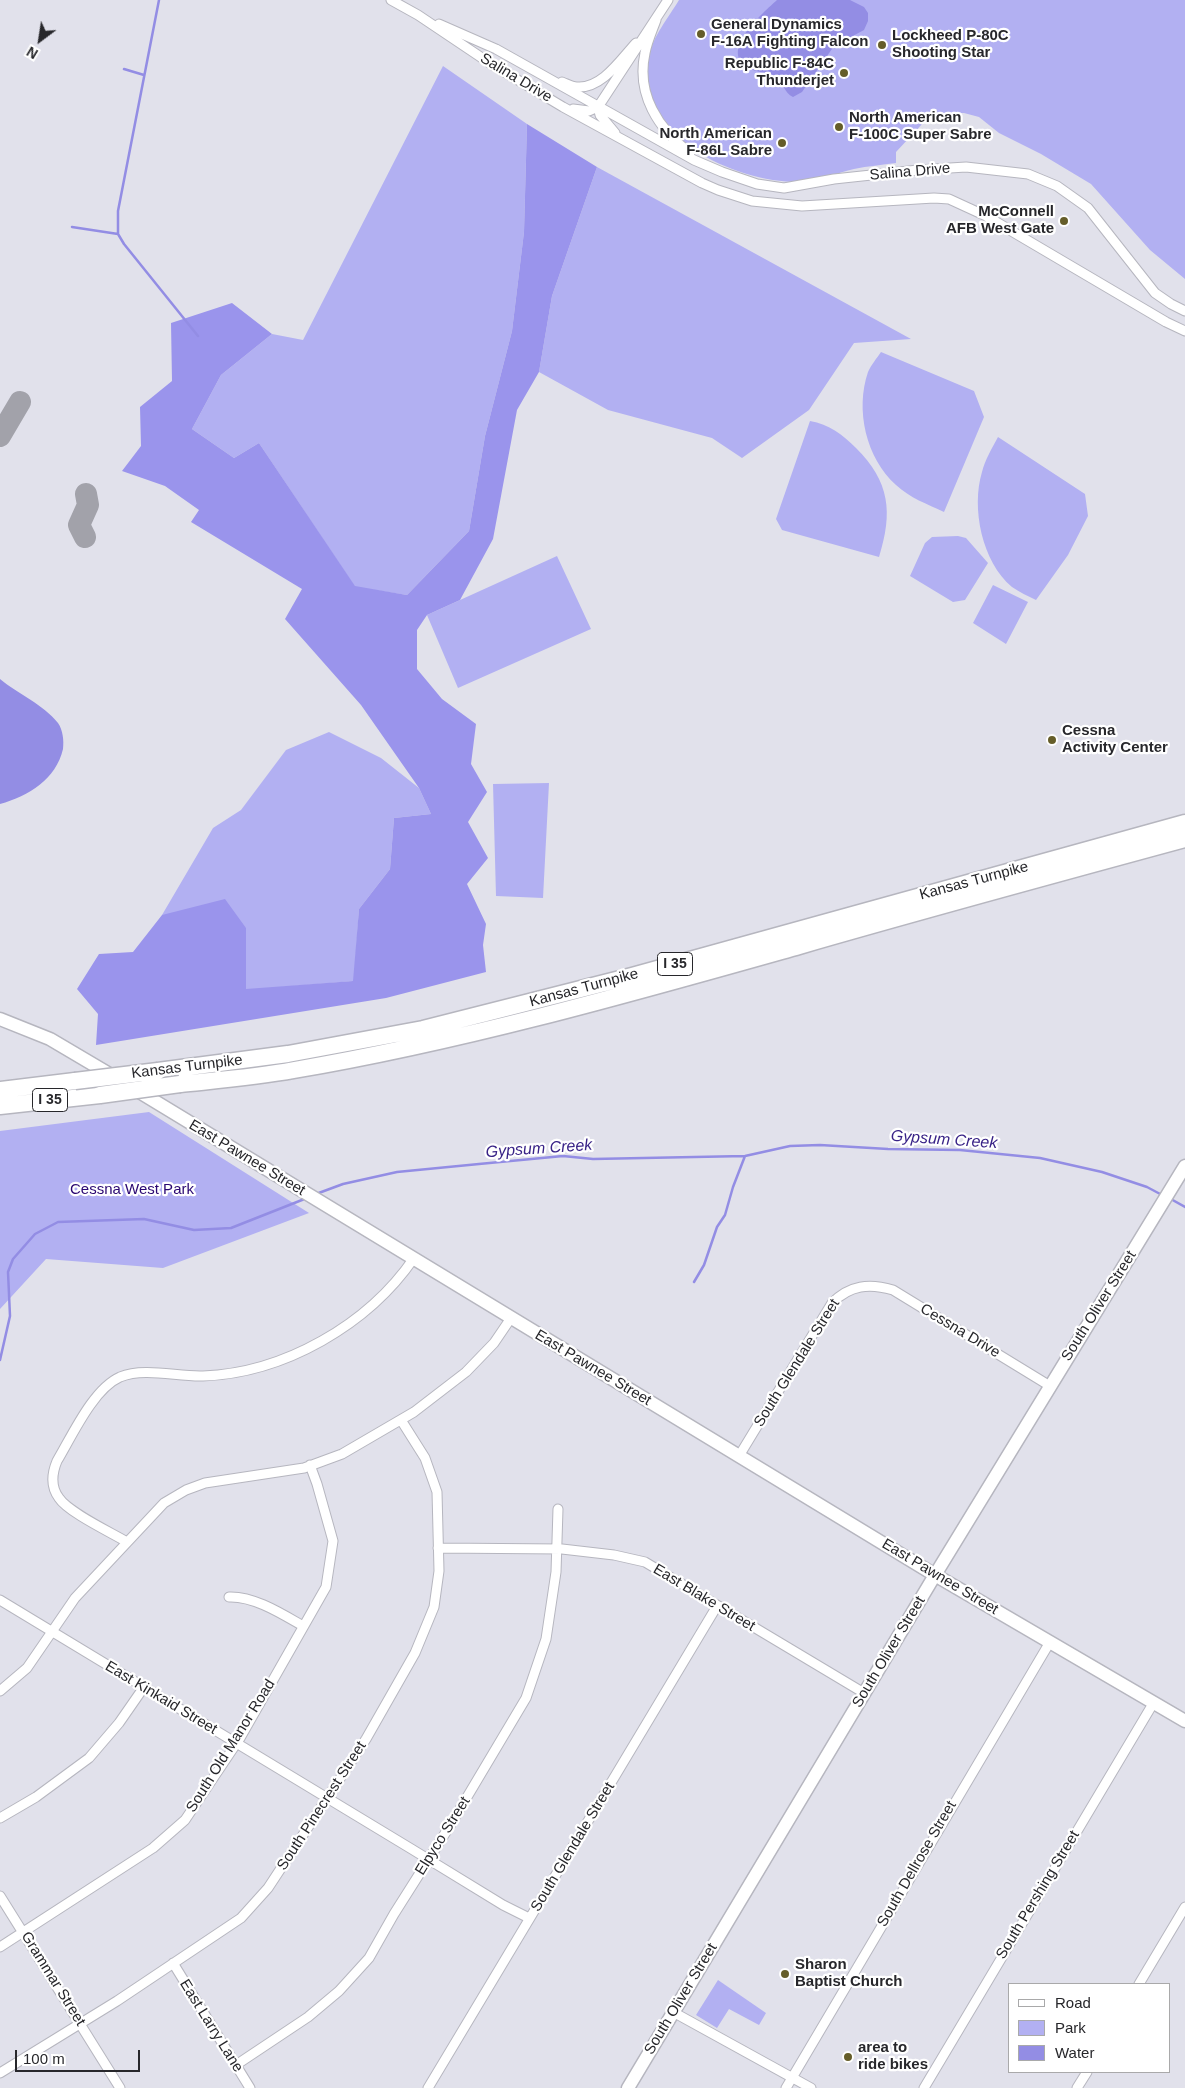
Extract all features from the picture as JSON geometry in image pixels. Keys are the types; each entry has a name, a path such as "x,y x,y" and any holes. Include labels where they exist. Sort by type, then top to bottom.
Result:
{"highway":[{"name":"Kansas Turnpike","path":"0,1090 288,1054 423,1029 632,976 1185,823"},
{"name":"Kansas Turnpike","path":"0,1106 291,1071 381,1054 473,1033 692,976 1008,886 1185,839"}],"main road":[{"name":"East Pawnee Street","path":"0,1019 33,1031 81,1056 935,1575 1185,1721"},
{"name":"South Oliver Street","path":"628,2088 935,1575 1185,1166"}],"street":[{"name":"Salina Drive","path":"392,0 418,15 491,64 563,107 702,183 752,201 802,206 934,198 949,199 986,216 1166,322 1185,331"},
{"path":"563,107 589,111 598,107 668,0"},
{"name":"Salina Drive","path":"418,15 496,49 706,165 757,184 784,188 918,170 966,167 1028,174 1057,186 1088,208 1155,293 1185,311"},
{"name":"Salina Drive","path":"546,78 577,87 593,84 605,76 656,20"},
{"path":"656,20 645,51 643,66 644,90 648,103 667,132 706,165"},
{"name":"Salina Drive","path":"598,107 600,115 618,136"},
{"path":"127,1542 69,1507 59,1498 53,1486 52,1472 96,1397 107,1386 119,1378 135,1373 185,1376 219,1375 243,1372 268,1365 306,1348 370,1309 398,1280 414,1258"},
{"name":"Cessna Drive","path":"868,1286 876,1285 893,1290 1050,1386"},
{"name":"South Glendale Street","path":"739,1456 832,1303 840,1294 855,1288 868,1286"},
{"path":"0,1691 27,1668 75,1598 164,1503 186,1490 205,1483 310,1465 342,1454 401,1420 466,1372 494,1343 511,1318"},
{"name":"South Pinecrest Street","path":"0,2073 241,1918 268,1888 366,1740 415,1653 434,1606 439,1570 437,1492 425,1458 401,1420"},
{"name":"South Old Manor Road","path":"0,1947 159,1843 184,1820 236,1744 326,1587 333,1541 310,1465"},
{"name":"Elpyco Street","path":"236,2065 308,2017 339,1991 369,1958 526,1698 546,1639 556,1572 558,1509"},
{"name":"East Blake Street","path":"438,1548 556,1549 614,1555 645,1562 864,1694"},
{"path":"229,1597 241,1597 303,1626"},
{"name":"East Kinkaid Street","path":"0,1600 236,1744 503,1904 530,1918"},
{"name":"South Glendale Street","path":"428,2088 717,1606"},
{"name":"South Dellrose Street","path":"786,2088 1050,1642"},
{"path":"0,1818 36,1797 89,1758 119,1723 144,1687"},
{"name":"South Pershing Street","path":"924,2088 1154,1702"},
{"name":"Grammar Street","path":"0,1896 120,2088"},
{"path":"1140,1983 1185,1907"},
{"name":"East Larry Lane","path":"172,1963 250,2088"},
{"path":"673,2012 811,2088"},
{"path":"1077,2088 1085,2073"}],"green space":[{"path":"679,0 1185,0 1185,279 1150,250 1091,184 1041,154 999,133 979,117 964,113 948,113 934,116 924,122 896,152 896,163 854,169 809,182 777,180 749,175 721,164 695,150 673,132 657,111 648,85 651,50 657,35"},
{"path":"443,66 527,124 524,232 512,331 485,436 469,531 407,595 355,587 259,443 234,458 192,429 221,375 272,334 303,340"},
{"path":"597,167 911,339 854,343 809,410 742,458 712,438 608,410 539,372 552,296"},
{"path":"881,352 974,391 984,417 944,512 901,490 886,474 877,461 871,447 863,417 864,387 869,369"},
{"path":"810,421 829,427 841,435 856,448 876,473 886,498 887,512 879,557 782,530 776,519"},
{"path":"998,437 1085,494 1088,516 1068,555 1036,600 1012,587 1002,576 993,564 982,534 978,502 979,486 985,463"},
{"path":"958,536 966,538 988,563 965,600 953,602 910,576 925,543 932,537"},
{"path":"557,556 591,629 458,688 427,615"},
{"path":"993,585 1028,602 1006,644 973,623"},
{"path":"329,732 381,758 419,788 431,814 394,818 390,869 359,909 354,981 246,990 246,928 162,915 213,828 241,810 286,750"},
{"path":"549,783 543,898 496,896 493,784"},
{"name":"Cessna West Park","path":"149,1112 309,1213 163,1268 46,1259 0,1309 0,1131"},
{"path":"718,1980 766,2013 759,2025 729,2009 717,2028 696,2015"}],"shaded area":[{"path":"527,124 597,167 552,296 539,372 517,410 493,539 460,600 427,615 417,630 417,669 442,699 476,724 471,764 487,792 468,822 488,858 467,884 486,924 483,945 486,972 386,998 96,1045 98,1014 77,989 99,954 133,952 162,915 225,899 246,928 246,989 353,981 359,909 390,869 394,818 431,814 419,788 361,705 285,619 302,589 191,522 199,510 165,486 122,471 141,446 140,407 172,381 171,323 232,303 272,334 221,375 192,429 234,458 259,443 355,586 407,595 469,531 485,436 512,331 524,232"}],"water":[{"path":"777,0 850,0 864,7 868,13 868,21 864,30 834,46 802,92 793,97 776,77 747,67 740,60 738,51 741,41 754,22"},
{"path":"0,679 52,716 62,732 63,749 54,769 40,785 11,801 0,804"}],"waterway":[{"path":"159,0 118,211 118,234 198,336"},
{"path":"124,69 144,75"},
{"path":"72,227 118,234"},
{"name":"Gypsum Creek","path":"316,1194 343,1184 397,1172 479,1164 563,1156 593,1159 745,1156 790,1146 820,1145 888,1149 960,1150 1040,1158 1102,1172 1147,1187 1162,1195"},
{"path":"694,1282 704,1265 717,1227 725,1215 745,1156"},
{"name":"Gypsum Creek","path":"0,1360 10,1316 8,1272 13,1259 35,1234 58,1222 144,1219 194,1230 231,1228 307,1198"},
{"name":"Gypsum Creek","path":"1169,1198 1185,1207"}],"taxiway":[{"path":"0,436 20,402"},
{"path":"85,537 79,525 88,505 86,494"}],"place":[{"name":"General Dynamics F-16A Fighting Falcon","path":"701,34"},
{"name":"Lockheed P-80C Shooting Star","path":"882,45"},
{"name":"Republic F-84C Thunderjet","path":"844,73"},
{"name":"North American F-100C Super Sabre","path":"839,127"},
{"name":"North American F-86L Sabre","path":"782,143"},
{"name":"McConnell AFB West Gate","path":"1064,221"},
{"name":"Cessna Activity Center","path":"1052,740"},
{"name":"Sharon Baptist Church","path":"785,1974"},
{"name":"area to ride bikes","path":"848,2057"}]}
